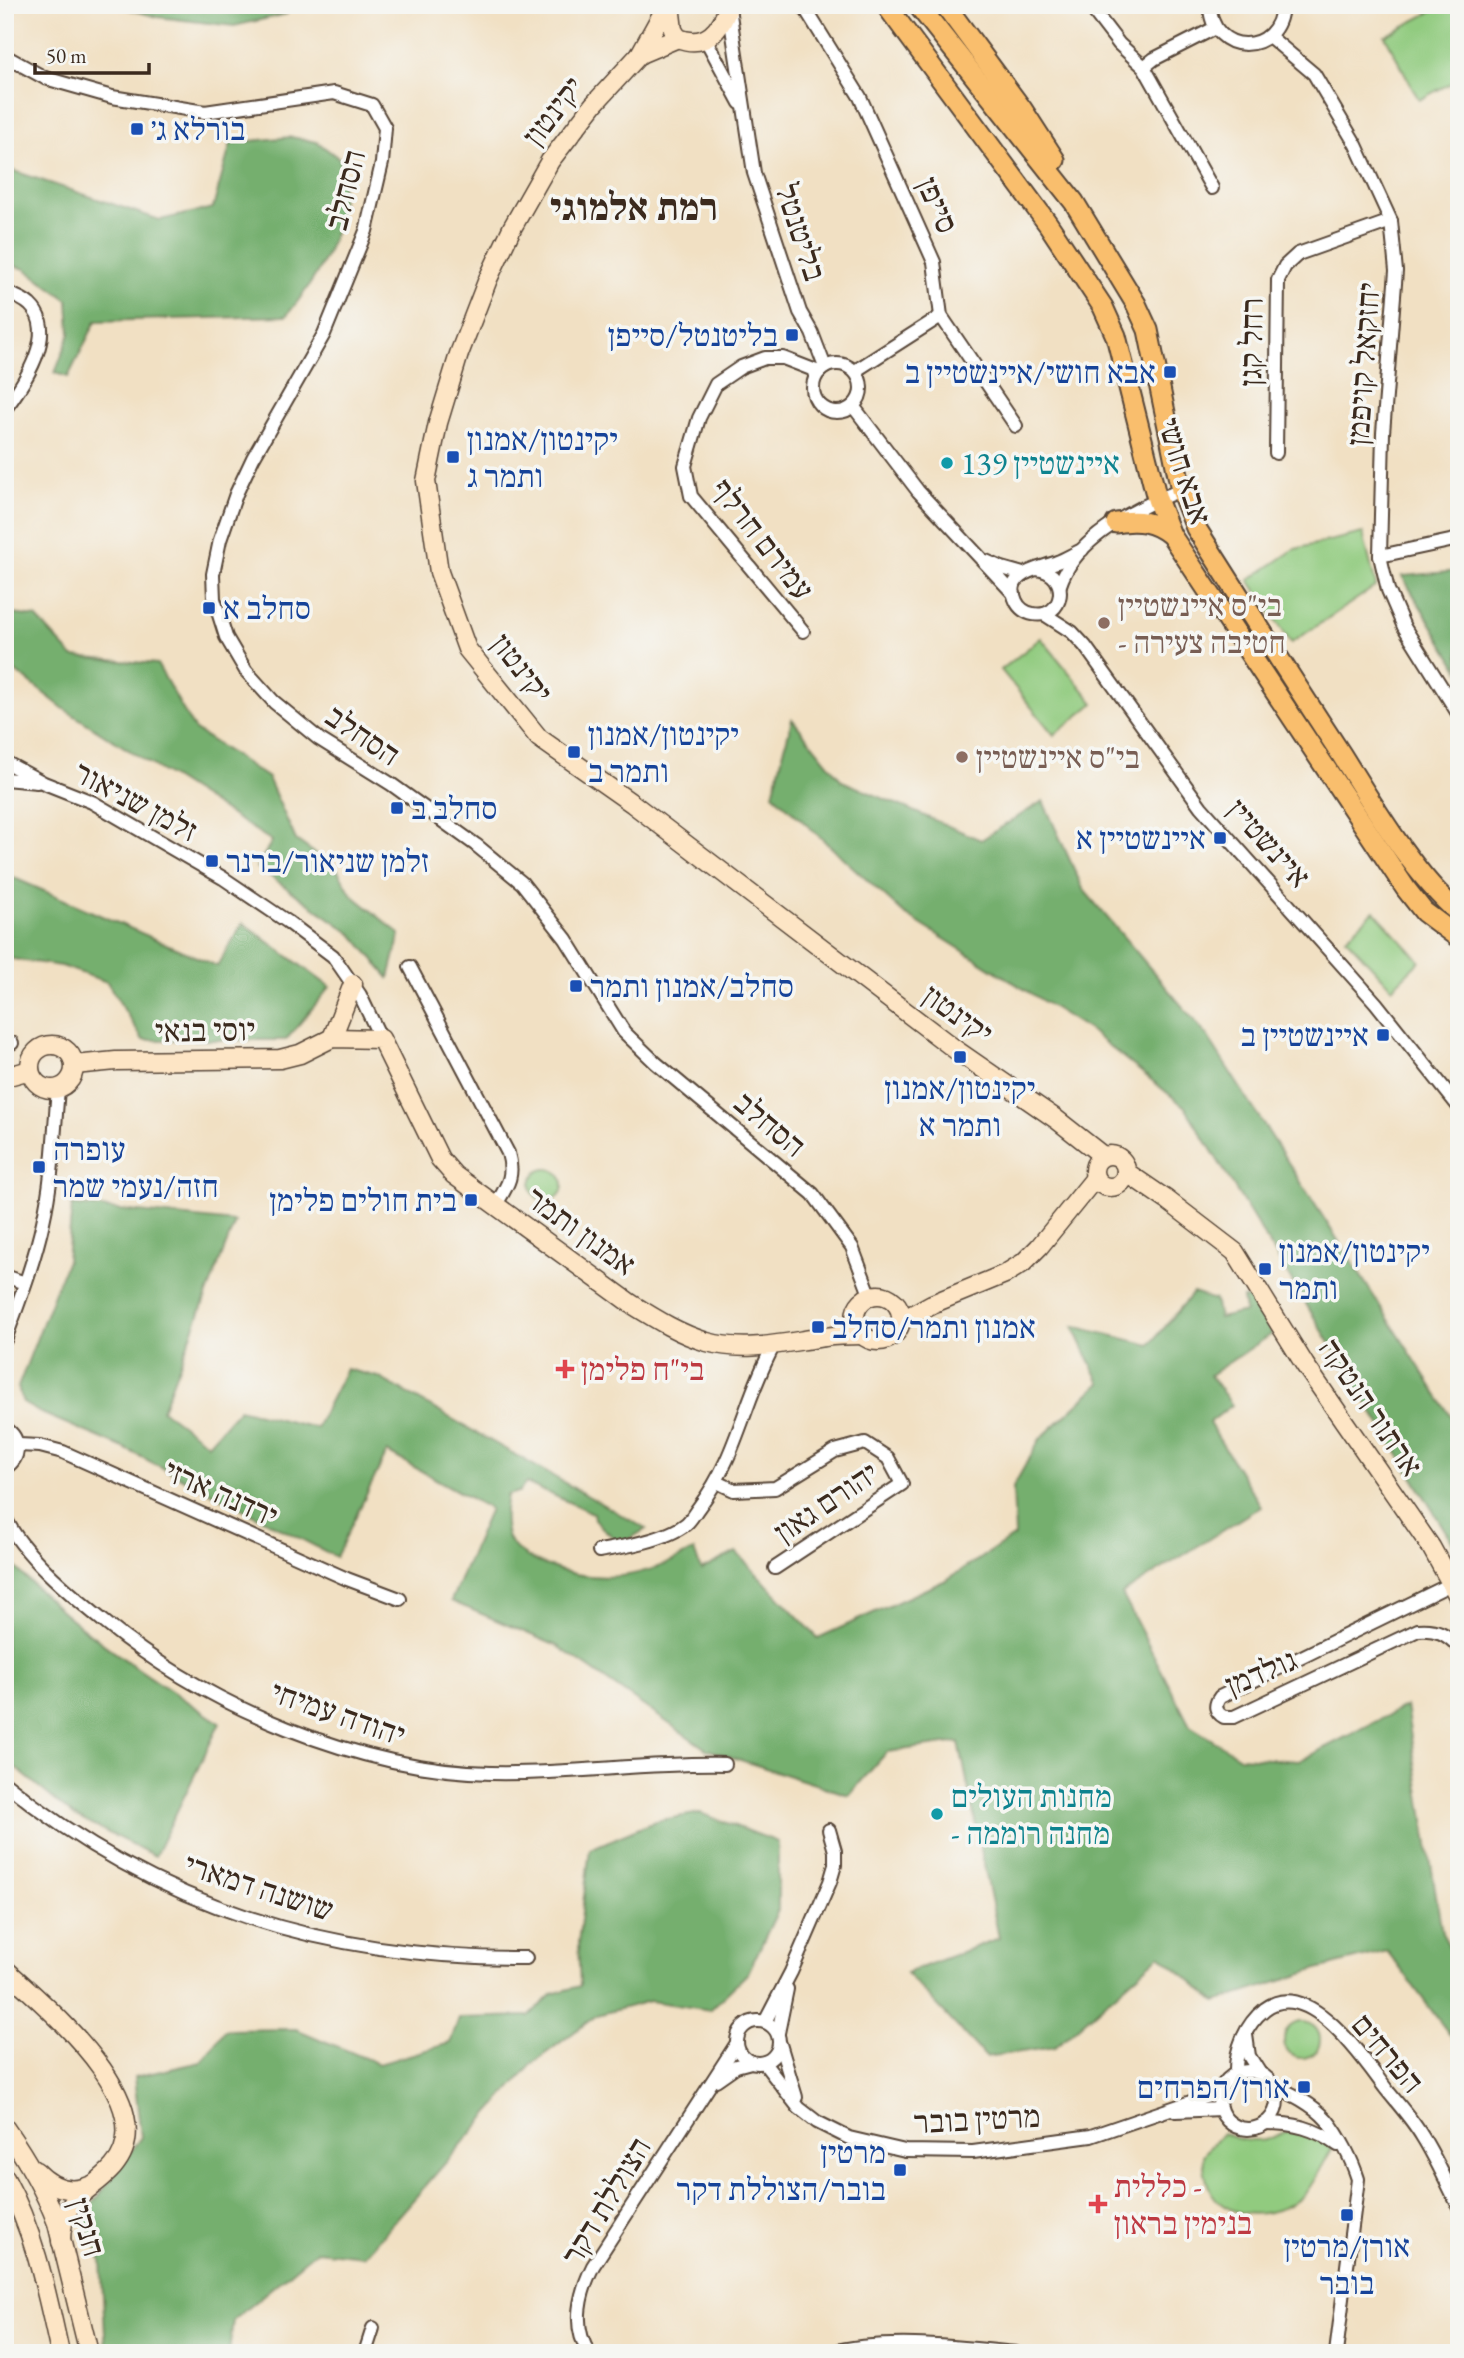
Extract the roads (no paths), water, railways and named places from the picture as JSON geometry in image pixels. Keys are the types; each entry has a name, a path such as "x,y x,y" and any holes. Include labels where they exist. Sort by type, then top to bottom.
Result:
{"main road":[{"name":"אבא חושי","path":"886,5 1048,224 1103,307 1116,337 1157,499 1171,534 1406,889 1424,912 1459,938"},
{"name":"אבא חושי","path":"918,5 1074,202 1124,282 1148,330 1181,490 1196,528 1358,781 1421,874 1459,913"},
{"path":"945,5 1022,108 1059,167 1074,202"},
{"path":"1116,523 1139,520 1158,525 1171,534"}],"street":[{"path":"669,5 673,30 678,38 687,41 706,40 718,30 729,6"},
{"name":"יקינטון","path":"669,5 640,54 594,104 550,161 512,228 488,279 459,354 438,423 426,481 439,572 467,649 538,738 633,804 956,1050 1056,1119 1107,1174"},
{"name":"סייפן","path":"803,5 860,97 934,262 941,316 1016,426"},
{"path":"1089,5 1119,44 1143,67 1212,188"},
{"path":"1210,5 1215,28 1234,43 1247,45 1259,43 1277,27 1282,16 1282,5"},
{"name":"בליטנטל","path":"729,6 754,173 800,312 812,333 822,370"},
{"path":"1143,67 1215,28"},
{"name":"יחזקאל קויפמן","path":"1269,36 1314,74 1356,145 1391,221 1396,271 1383,433 1380,556 1388,590 1404,627 1459,715"},
{"name":"יקינטון","path":"640,54 678,38"},
{"name":"בליטנטל","path":"706,40 743,109"},
{"name":"הסחלב","path":"5,56 45,78 112,97 205,112 334,93 372,105 385,128 382,163 366,231 324,334 253,458 236,494 220,540 213,574 214,599 226,637 246,671 274,702 319,739 391,785 476,845 522,883 566,939 624,1032 656,1063 813,1194 852,1247 871,1297"},
{"name":"רחל קגן","path":"1276,453 1278,280 1284,266 1298,254 1391,221"},
{"path":"5,292 29,303 37,315 40,331 38,350 28,376 5,409"},
{"path":"855,370 941,316"},
{"name":"עמירם חרלף","path":"803,632 691,496 685,466 699,418 716,384 741,367 765,358 783,358 822,370"},
{"path":"840,364 855,370 859,377 861,393 853,406 839,412 831,411 818,402 813,387 822,370 840,364"},
{"path":"853,406 918,491 1014,594 1021,609 1036,615 1044,614 1056,606 1060,585 1068,567 1082,550 1141,506 1181,490"},
{"path":"1380,556 1459,539"},
{"path":"1014,594 1018,579 1023,574 1082,550"},
{"path":"977,555 991,564 1023,574"},
{"path":"1037,569 1051,573 1060,585"},
{"name":"איינשטיין","path":"1044,614 1073,632 1085,646 1200,807 1376,1003 1459,1107"},
{"name":"זלמן שניאור","path":"5,762 44,783 92,802 223,878 288,922 333,956 360,995 381,1039"},
{"path":"5,779 44,783"},
{"path":"410,967 508,1153 512,1167 510,1181 495,1206"},
{"path":"332,1038 353,984"},
{"name":"יוסי בנאי","path":"74,1065 116,1061 280,1059 300,1054 332,1038 381,1039"},
{"name":"אמנון ותמר","path":"381,1039 440,1159 454,1175 630,1303 659,1321 709,1343 754,1347 828,1336 859,1327"},
{"path":"49,1045 56,1045 69,1052 74,1065 69,1082 58,1089 43,1087 37,1083 30,1070 32,1056 49,1045"},
{"path":"5,1077 30,1070"},
{"path":"5,1340 36,1249 46,1208 58,1089"},
{"path":"901,1321 932,1304 1005,1274 1023,1263 1066,1214 1107,1174"},
{"name":"ארתור הנטקה","path":"1107,1174 1167,1199 1235,1252 1306,1365 1431,1547 1455,1591"},
{"path":"5,1276 25,1283"},
{"path":"871,1297 886,1297 895,1303 901,1314 901,1321 899,1328 890,1338 875,1341 859,1327 860,1304 871,1297"},
{"path":"895,1303 932,1304"},
{"path":"599,1551 638,1544 686,1524 718,1482 747,1413 755,1383 774,1345"},
{"path":"5,1428 18,1445 15,1459 5,1468"},
{"name":"יהורם גאון","path":"718,1482 734,1490 775,1489 835,1451 865,1443 888,1458 902,1484 775,1568"},
{"name":"ירדנה ארזי","path":"18,1445 40,1446 63,1452 347,1579 400,1599"},
{"name":"יהודה עמיחי","path":"5,1517 10,1528 30,1553 89,1609 131,1644 166,1667 250,1712 341,1748 411,1766 491,1773 725,1764"},
{"name":"גולדמן","path":"1455,1591 1220,1697 1217,1711 1224,1717 1234,1717 1418,1630 1441,1632 1459,1647"},
{"name":"שושנה דמארי","path":"5,1783 69,1830 110,1855 170,1888 229,1912 290,1930 357,1944 475,1959 526,1958"},
{"path":"765,2022 791,1972 830,1882 835,1865 835,1851 829,1830"},
{"path":"5,1969 100,2065 127,2117 128,2130 121,2156 113,2168 68,2208 62,2223 61,2242"},
{"path":"791,1972 779,2038 775,2056 758,2062 741,2055 737,2043 744,2026 755,2021 772,2026 779,2038 799,2108"},
{"name":"הפרחים","path":"1236,2074 1237,2054 1250,2024 1276,2002 1283,2001 1315,2011 1347,2037 1421,2135 1459,2207"},
{"path":"1246,2034 1249,2056 1266,2080 1277,2099 1276,2108 1265,2123 1254,2129 1241,2129 1229,2122 1220,2109 1220,2092 1236,2074 1249,2072 1266,2080 1296,2096 1326,2119 1358,2179 1336,2353"},
{"name":"הצוללת דקר","path":"589,2353 578,2322 585,2282 737,2043"},
{"name":"הצוללת דקר","path":"710,2084 736,2067 758,2062"},
{"name":"מרטין בובר","path":"758,2062 799,2108 817,2122 849,2138 905,2151 947,2153 1018,2147 1091,2136 1220,2092"},
{"name":"מרטין בובר","path":"1165,2111 1220,2109"},
{"path":"1265,2123 1290,2123 1313,2129 1344,2149"},
{"name":"חנקין","path":"5,2128 29,2163 50,2204 89,2353"},
{"path":"29,2163 41,2176 61,2188 77,2190 92,2185"},
{"name":"חנקין","path":"5,2178 20,2208 30,2238 60,2353"},
{"path":"365,2353 373,2328"},
{"path":"828,2353 884,2346 951,2347 1016,2353"}],"place":[{"name":"בורלא ג׳","path":"137,129"},
{"name":"בליטנטל/סייפן","path":"792,335"},
{"name":"אבא חושי/איינשטיין ב","path":"1170,372"},
{"name":"יקינטון/אמנון ותמר ג","path":"453,457"},
{"name":"איינשטיין 139","path":"947,463"},
{"name":"סחלב א","path":"209,608"},
{"name":"בי\"ס איינשטיין - חטיבה צעירה","path":"1104,623"},
{"name":"יקינטון/אמנון ותמר ב","path":"574,752"},
{"name":"בי\"ס איינשטיין","path":"962,757"},
{"name":"סחלב ב","path":"397,808"},
{"name":"איינשטיין א","path":"1220,838"},
{"name":"זלמן שניאור/ברנר","path":"212,861"},
{"name":"סחלב/אמנון ותמר","path":"576,986"},
{"name":"איינשטיין ב","path":"1383,1035"},
{"name":"יקינטון/אמנון ותמר א","path":"960,1057"},
{"name":"עופרה חזה/נעמי שמר","path":"39,1167"},
{"name":"בית חולים פלימן","path":"471,1200"},
{"name":"יקינטון/אמנון ותמר","path":"1265,1269"},
{"name":"אמנון ותמר/סחלב","path":"818,1327"},
{"name":"בי\"ח פלימן","path":"565,1369"},
{"name":"מחנות העולים - מחנה רוממה","path":"937,1814"},
{"name":"אורן/הפרחים","path":"1304,2087"},
{"name":"מרטין בובר/הצוללת דקר","path":"900,2170"},
{"name":"כללית - בנימין בראון","path":"1098,2204"},
{"name":"אורן/מרטין בובר","path":"1347,2215"}],"district":[{"name":"רמת אלמוגי","path":"634,207"}]}
